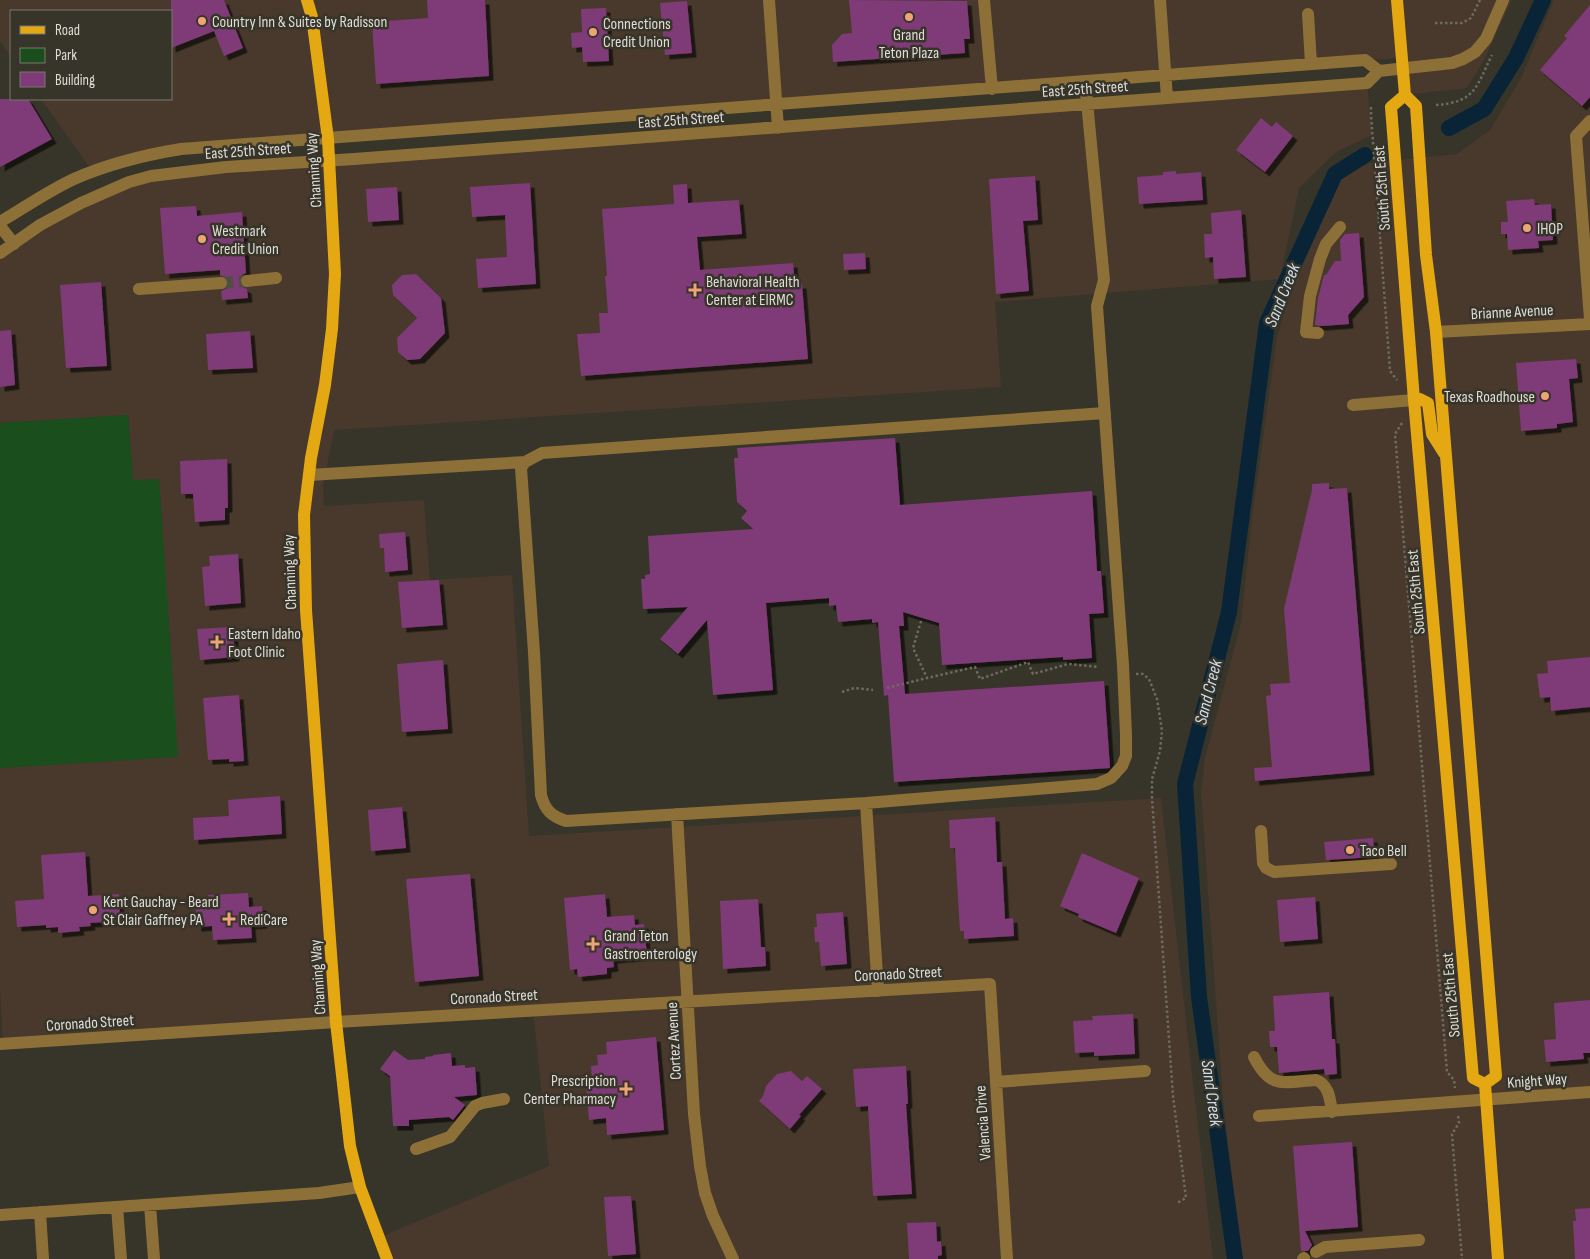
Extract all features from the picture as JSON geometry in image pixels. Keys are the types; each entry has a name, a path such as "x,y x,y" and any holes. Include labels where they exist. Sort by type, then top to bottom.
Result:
{"main road":[{"name":"Channing Way","path":"307,0 312,17 328,139 335,274 334,308 325,385 304,515 306,610 336,1022 350,1146 360,1187 387,1259"},
{"name":"South 25th East","path":"1397,0 1404,95 1416,106 1426,254 1436,332 1446,456 1455,726 1473,1078 1485,1084 1496,1076 1455,726 1414,400 1392,107 1404,95"},
{"path":"1414,400 1428,403 1432,434 1446,456"},
{"path":"1485,1084 1498,1259"}],"street":[{"path":"769,0 778,128"},
{"path":"984,0 992,89"},
{"path":"1160,0 1167,98"},
{"name":"East 25th Street","path":"0,253 40,225 81,202 129,182 151,176 226,167 1367,84 1379,71 1452,63 1475,52 1486,38 1503,0"},
{"path":"1308,14 1311,64"},
{"name":"East 25th Street","path":"0,222 72,180 147,154 181,149 1365,60 1379,71"},
{"path":"525,462 521,468 534,652 541,795 544,807 556,818 566,821 866,803 1097,784 1112,778 1122,766 1126,756 1125,702 1097,306 1104,280 1085,81"},
{"path":"1590,121 1576,136 1590,319"},
{"path":"0,226 14,244"},
{"path":"1318,333 1306,332 1310,296 1326,244 1340,227"},
{"path":"247,281 276,278"},
{"path":"138,289 221,283"},
{"name":"Brianne Avenue","path":"1436,332 1590,324"},
{"path":"1353,405 1414,400"},
{"path":"309,475 525,462 542,453 1105,413"},
{"path":"866,803 878,991"},
{"name":"Cortez Avenue","path":"677,814 694,1114 705,1193 713,1216 733,1259"},
{"path":"1260,831 1263,863 1266,868 1274,872 1391,864"},
{"name":"Coronado Street","path":"0,1044 336,1022 990,984"},
{"name":"Valencia Drive","path":"990,984 1007,1259"},
{"path":"1254,1057 1261,1070 1270,1080 1279,1083 1320,1081 1326,1088 1330,1098 1332,1112"},
{"path":"996,1082 1145,1071"},
{"name":"Knight Way","path":"1259,1116 1590,1092"},
{"path":"416,1149 450,1137 475,1106 504,1099"},
{"path":"0,1215 319,1193 360,1187"},
{"path":"150,1205 154,1259"},
{"path":"117,1207 121,1259"},
{"path":"40,1212 43,1259"},
{"path":"1308,1256 1325,1247 1419,1240"}],"path":[{"path":"1435,23 1462,23 1471,18 1480,0"},
{"path":"1436,105 1452,104 1462,100 1474,91"},
{"path":"1371,107 1390,371 1397,379"},
{"path":"1402,423 1395,434 1447,1072 1454,1080"},
{"path":"921,621 913,648 927,678"},
{"path":"887,688 975,667 980,679 1028,662 1033,674 1068,664 1098,667"},
{"path":"1134,674 1143,674 1149,679 1157,699 1162,731 1160,751 1152,779 1152,798 1173,1096 1186,1198 1177,1203"},
{"path":"842,692 854,688 872,690"},
{"path":"1459,1123 1452,1134 1462,1259"}],"shaded area":[{"path":"0,0 1393,0 1397,58 181,149 93,172 42,100 172,100 172,10 10,10 10,56 0,41"},
{"path":"1398,0 1512,0 1484,60 1467,88 1405,95"},
{"path":"1554,0 1590,0 1590,1259 1242,1259 1223,1100 1201,793 1205,758 1241,623 1252,517 1277,337 1296,274 1338,180 1369,163 1457,154 1490,130 1520,80"},
{"path":"1367,83 1372,135 1336,152 1299,188 1280,279 995,302 1001,387 334,430 323,486 324,506 424,500 430,580 512,575 529,836 1161,798 1213,1259 387,1259 378,1238 549,1166 533,1010 3,1044 0,989 0,768 177,757 159,479 133,481 128,415 0,423 0,253 81,203 151,176"}],"green space":[{"path":"128,415 133,480 159,479 178,757 0,768 0,423"}],"building":[{"name":"Country Inn & Suites by Radisson","path":"171,0 224,0 243,48 224,56 214,31 172,48"},
{"path":"427,0 485,0 489,76 376,84 372,22 428,18"},
{"name":"Grand Teton Plaza","path":"849,0 967,1 970,39 964,39 965,53 833,62 832,45 842,34 852,33"},
{"path":"687,1 692,53 665,55 660,3"},
{"path":"1590,5 1590,97 1582,106 1540,70 1567,38 1564,36"},
{"path":"606,8 609,61 583,62 582,47 572,48 571,33 582,32 581,9"},
{"path":"0,99 29,100 52,139 0,167"},
{"path":"1261,118 1272,127 1276,122 1293,136 1265,172 1236,150"},
{"path":"1176,171 1176,174 1201,172 1203,200 1139,204 1137,177 1163,175 1163,172"},
{"path":"1035,176 1038,220 1023,221 1029,291 996,294 989,179"},
{"path":"530,183 536,284 478,288 476,259 507,257 505,215 472,217 470,187"},
{"path":"687,184 688,203 739,200 742,234 697,237 700,270 793,263 795,284 802,284 808,359 581,376 577,334 600,333 599,313 608,313 602,209 674,204 673,185"},
{"path":"397,187 399,220 368,222 366,189"},
{"name":"IHOP","path":"1534,199 1535,205 1551,204 1553,240 1538,241 1539,248 1508,250 1507,234 1501,234 1501,222 1508,222 1506,201"},
{"path":"196,206 197,216 242,212 246,273 242,275 239,281 241,286 247,289 248,298 222,300 221,291 226,289 229,283 227,278 220,275 220,270 165,274 160,208"},
{"path":"1241,210 1246,277 1214,279 1213,257 1205,258 1204,234 1212,234 1211,213"},
{"path":"1359,233 1364,297 1348,315 1349,324 1315,325 1318,298 1324,275 1326,275 1335,261 1341,261 1340,240 1345,234"},
{"path":"865,253 866,269 844,270 843,254"},
{"path":"416,274 441,298 445,333 420,359 407,360 398,352 397,338 417,318 393,295 392,285 402,275"},
{"path":"101,282 107,366 66,368 60,285"},
{"path":"11,330 15,385 0,387 0,331"},
{"path":"250,331 253,368 208,370 206,334"},
{"path":"1576,359 1578,378 1569,379 1573,422 1557,424 1557,428 1521,431 1516,363"},
{"path":"895,438 900,505 1092,491 1097,571 1101,571 1104,613 1089,614 1092,658 1063,660 1063,657 942,665 939,623 903,612 904,626 899,626 905,694 1104,681 1110,768 894,782 888,695 884,696 878,622 872,623 872,619 838,622 836,605 829,606 829,598 766,603 773,690 713,695 707,620 678,654 660,639 688,607 643,609 641,579 645,579 645,575 650,574 648,536 753,529 741,518 747,511 737,502 734,458 738,458 737,448"},
{"path":"227,459 228,508 225,508 225,520 195,522 193,494 181,494 180,461"},
{"path":"1329,483 1329,489 1347,488 1370,771 1255,781 1254,768 1272,767 1266,696 1271,695 1270,684 1290,683 1284,609 1312,484"},
{"path":"405,532 408,570 385,572 384,548 380,548 379,534"},
{"path":"238,554 241,603 205,606 202,567 210,566 209,556"},
{"path":"439,580 443,625 402,628 398,582"},
{"path":"233,627 235,657 200,660 197,629"},
{"path":"1590,657 1590,707 1551,711 1550,697 1540,698 1537,674 1548,673 1547,661"},
{"path":"443,660 448,729 402,732 397,664"},
{"path":"239,695 244,761 229,762 229,759 208,760 203,698"},
{"path":"280,796 282,834 194,840 193,818 229,816 228,800"},
{"path":"402,807 406,848 371,851 368,810"},
{"path":"995,817 997,862 1002,862 1005,919 1013,918 1014,936 964,939 964,931 960,931 955,848 950,848 949,820"},
{"path":"1373,838 1375,857 1326,860 1324,842"},
{"path":"85,852 88,896 119,894 120,921 90,923 91,926 79,927 80,931 58,933 58,927 46,928 46,925 17,927 15,901 44,899 41,855"},
{"path":"1082,853 1139,878 1116,933 1078,917 1079,914 1060,906"},
{"path":"470,874 479,976 415,982 406,879"},
{"path":"248,893 249,907 262,906 263,924 251,925 252,938 213,940 212,926 197,927 196,907 209,906 208,895"},
{"path":"605,894 607,917 634,915 635,925 644,924 647,956 613,959 614,967 607,968 607,974 578,977 577,969 570,970 564,898"},
{"path":"1315,897 1318,939 1280,942 1277,900"},
{"path":"758,899 761,947 765,947 766,966 723,969 720,901"},
{"path":"843,912 847,964 821,966 819,942 815,942 814,927 817,927 816,914"},
{"path":"1329,992 1332,1039 1335,1039 1337,1074 1325,1075 1324,1069 1279,1073 1277,1047 1270,1047 1269,1031 1275,1031 1273,996"},
{"path":"1590,1000 1590,1053 1583,1053 1584,1059 1546,1062 1544,1040 1556,1039 1554,1003"},
{"path":"1133,1014 1135,1054 1094,1056 1094,1052 1075,1053 1073,1021 1093,1020 1092,1016"},
{"path":"656,1037 664,1130 607,1135 606,1118 589,1120 586,1086 592,1080 591,1066 598,1065 597,1055 607,1054 606,1042"},
{"path":"394,1050 408,1060 425,1059 425,1057 433,1055 451,1053 452,1066 465,1065 465,1068 475,1067 477,1095 454,1097 465,1105 453,1120 449,1117 409,1120 409,1126 393,1126 390,1076 380,1069"},
{"path":"906,1066 908,1104 906,1104 912,1194 873,1196 868,1106 856,1107 853,1069"},
{"path":"791,1071 802,1081 807,1076 822,1089 799,1115 801,1116 790,1129 759,1101 763,1096 766,1086 777,1074"},
{"path":"1352,1142 1358,1227 1305,1231 1312,1245 1308,1251 1301,1251 1293,1146"},
{"path":"631,1196 636,1254 608,1256 604,1197"},
{"path":"1590,1208 1590,1259 1575,1259 1573,1221 1576,1221 1575,1209"},
{"path":"936,1222 937,1242 941,1241 942,1255 938,1256 938,1259 909,1259 907,1223"}],"waterway":[{"name":"Sand Creek","path":"1449,128 1484,109 1516,58 1543,0"},
{"name":"Sand Creek","path":"1235,1259 1199,997 1185,784 1229,612 1267,323 1335,174 1365,155"}],"tunnel":[{"path":"221,283 247,281"}],"place":[{"name":"Grand Teton Plaza","path":"909,17"},
{"name":"Country Inn & Suites by Radisson","path":"202,21"},
{"name":"Connections Credit Union","path":"593,32"},
{"name":"IHOP","path":"1527,228"},
{"name":"Westmark Credit Union","path":"202,239"},
{"name":"Behavioral Health Center at EIRMC","path":"695,290"},
{"name":"Texas Roadhouse","path":"1545,396"},
{"name":"Eastern Idaho Foot Clinic","path":"217,642"},
{"name":"Taco Bell","path":"1350,850"},
{"name":"Kent Gauchay - Beard St Clair Gaffney PA","path":"93,910"},
{"name":"RediCare","path":"229,919"},
{"name":"Grand Teton Gastroenterology","path":"593,944"},
{"name":"Prescription Center Pharmacy","path":"626,1089"}]}
